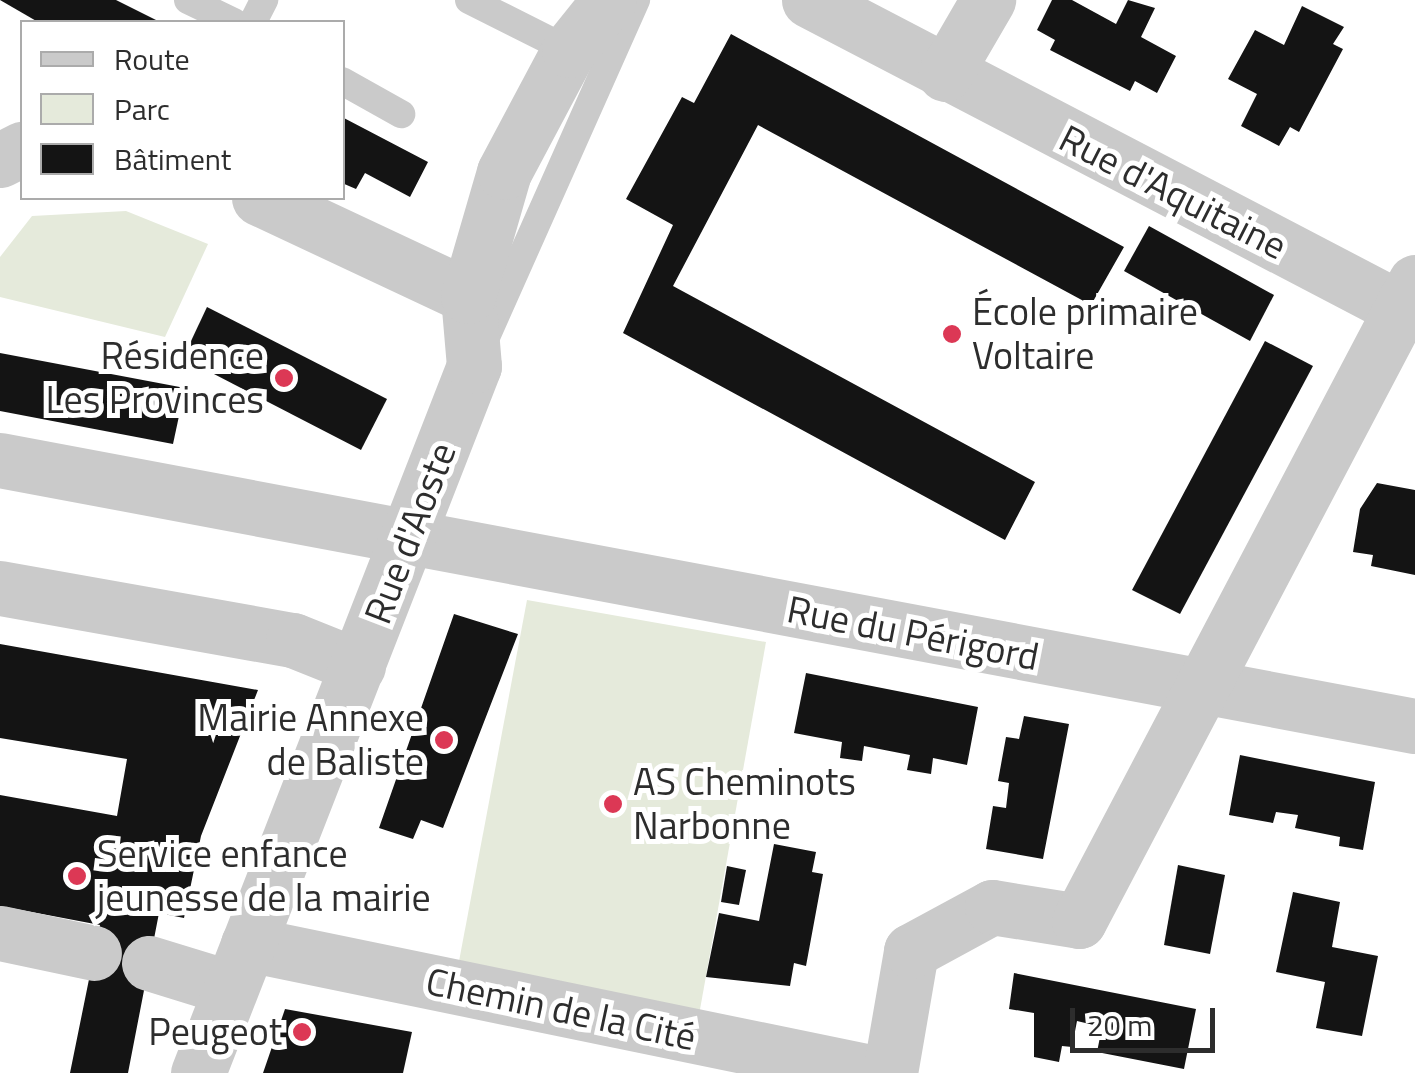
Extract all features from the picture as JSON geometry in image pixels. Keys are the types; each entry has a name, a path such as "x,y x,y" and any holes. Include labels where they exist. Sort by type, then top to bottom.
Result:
{"street":[{"name":"Rue d'Aoste","path":"198,1073 412,537 474,366 468,296 504,172 569,50 608,0"},
{"name":"Rue d'Aquitaine","path":"810,0 945,74 1408,296 1079,921 992,908 911,952 890,1073"},
{"path":"945,74 988,0"},
{"path":"263,200 468,296"},
{"name":"Rue du Périgord","path":"0,460 1201,689 1415,726"},
{"path":"0,588 293,640 358,666"},
{"path":"0,934 94,953"},
{"name":"Chemin de la Cité","path":"149,963 238,966 875,1073"}],"lane":[{"path":"188,0 230,20"},
{"path":"469,0 569,50"},
{"path":"474,366 636,0"},
{"path":"345,84 401,114"}],"green space":[{"path":"126,211 208,244 165,337 0,297 0,257 32,216"},
{"name":"AS Cheminots Narbonne","path":"527,600 766,642 699,1015 457,972"}],"building":[{"path":"0,0 116,0 156,20 35,20"},
{"path":"1052,0 1072,0 1116,24 1128,0 1155,8 1141,37 1176,56 1157,93 1135,81 1130,91 1050,50 1055,40 1037,30"},
{"path":"1302,6 1344,27 1333,44 1343,49 1299,132 1290,127 1279,146 1241,126 1257,94 1228,79 1255,30 1284,45"},
{"path":"731,34 1124,247 1091,305 758,125 673,286 1035,482 1005,540 623,333 673,225 626,199 682,97 694,103"},
{"path":"345,119 428,162 410,197 365,173 356,189 345,184"},
{"path":"1149,226 1274,295 1250,341 1124,271"},
{"name":"Résidence Les Provinces","path":"207,307 387,399 361,450 183,358"},
{"path":"1265,341 1313,366 1180,614 1132,590"},
{"name":"Résidence Les Provinces","path":"0,353 185,388 173,444 0,411"},
{"path":"1377,483 1415,490 1415,575 1371,566 1373,555 1353,552 1360,509"},
{"name":"Mairie Annexe de Baliste","path":"454,614 518,634 443,828 421,820 413,839 379,828"},
{"path":"0,644 258,690 201,836 184,918 159,913 128,1073 70,1073 100,925 0,906 0,795 117,816 127,759 0,738"},
{"path":"806,673 978,707 967,765 933,758 931,774 907,770 910,755 864,746 862,761 840,758 842,742 794,733"},
{"path":"1024,716 1069,724 1043,859 986,849 993,806 1006,808 1009,783 998,781 1006,737 1019,739"},
{"path":"1240,755 1375,782 1363,850 1339,846 1340,837 1295,828 1298,815 1276,812 1273,823 1229,815"},
{"path":"774,844 816,852 812,872 823,874 806,966 794,963 790,986 706,977 719,913 759,921"},
{"path":"1178,865 1225,875 1210,954 1164,945"},
{"path":"727,866 746,870 739,905 721,902"},
{"path":"1293,892 1340,902 1332,947 1378,956 1362,1036 1316,1028 1325,982 1276,972"},
{"path":"1014,973 1196,1009 1184,1069 1097,1052 1102,1027 1077,1021 1072,1047 1062,1046 1059,1062 1034,1057 1034,1013 1009,1009"},
{"path":"285,1009 412,1032 403,1073 263,1073"}],"place":[{"name":"École primaire Voltaire","path":"952,334"},
{"name":"Résidence Les Provinces","path":"284,378"},
{"name":"Mairie Annexe de Baliste","path":"444,740"},
{"name":"AS Cheminots Narbonne","path":"613,804"},
{"name":"Service enfance jeunesse de la mairie","path":"77,876"},
{"name":"Peugeot","path":"302,1032"}]}
